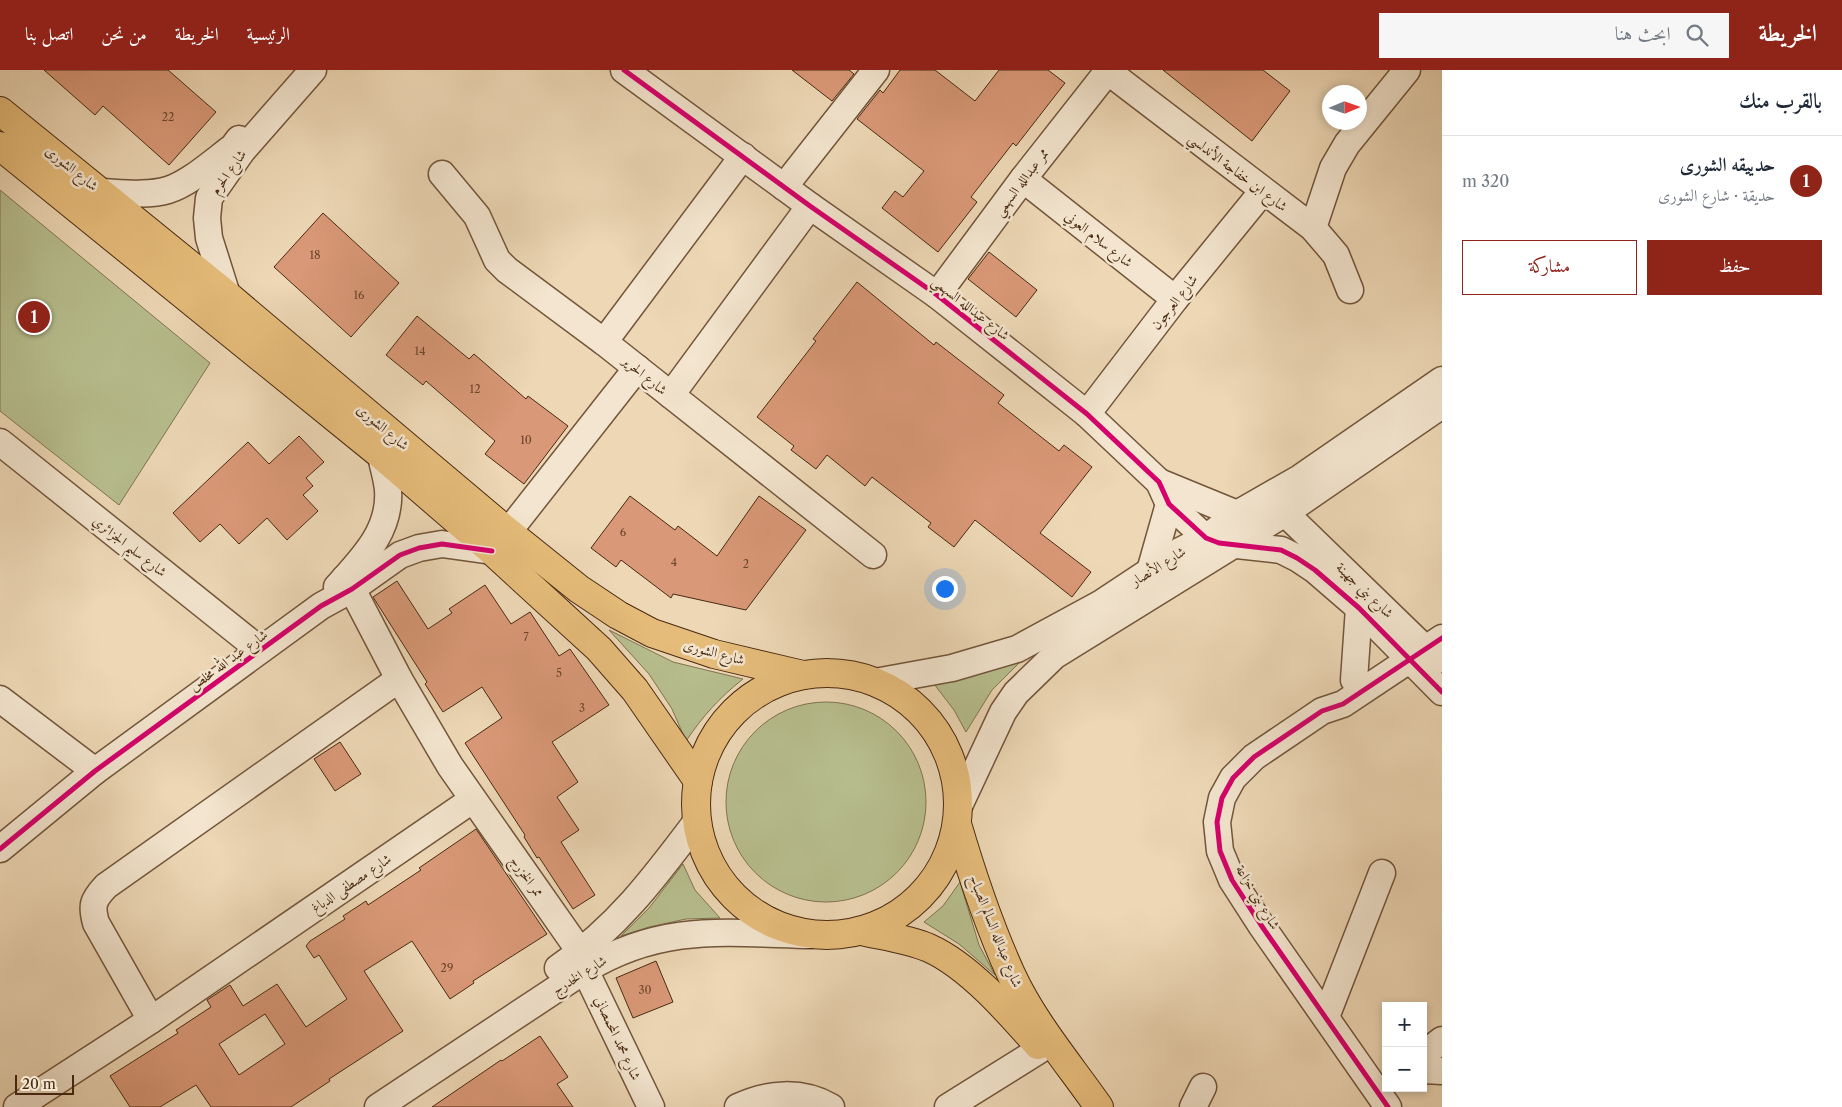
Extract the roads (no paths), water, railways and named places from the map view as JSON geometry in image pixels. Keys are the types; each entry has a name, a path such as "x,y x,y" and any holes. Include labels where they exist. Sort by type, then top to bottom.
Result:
{"main road":[{"name":"شارع الشورى","path":"0,111 227,295 500,542 635,690 698,781"},
{"name":"شارع الشورى","path":"0,146 382,455 500,542 579,589 618,615 652,633 714,654 803,675"},
{"path":"840,673 875,682 913,704 939,735 950,758 954,772 958,816 947,858 926,891 909,908 892,918 862,931 833,936 811,935 783,928 763,919 745,907 717,875 706,856 697,820 696,801 698,781 707,751 719,730 734,712 752,696 766,688 803,675 840,673"},
{"name":"شارع عبدالله السالم الصباح","path":"958,816 972,873 1012,975 1032,1012 1099,1107"},
{"name":"شارع عبدالله السالم الصباح","path":"862,931 929,948 950,961 1000,1003 1041,1049 1082,1107"}],"street":[{"name":"شارع الحرم","path":"102,192 150,193 168,190 183,184 233,147 294,70"},
{"name":"شارع الحرم","path":"227,295 209,238 207,218 210,198 242,151 313,70"},
{"path":"784,187 876,70"},
{"name":"شارع ابن خفاجة الأندلسي","path":"1107,70 1313,228 1336,255 1350,290"},
{"name":"ممر عبدالله السهمي","path":"936,295 1107,70"},
{"path":"1313,228 1333,168 1343,152 1407,70"},
{"name":"شارع عبدالله السهمي","path":"628,71 810,206 936,295 1088,414 1206,538 1219,543 1235,545"},
{"path":"604,342 743,156"},
{"name":"شارع الحرير","path":"442,174 477,216 498,260 507,270 604,342 873,555"},
{"name":"شارع سلام العوني","path":"1023,179 1175,299"},
{"name":"شارع العرجون","path":"1088,414 1175,299 1263,191"},
{"path":"671,395 810,206"},
{"path":"500,542 637,368"},
{"name":"شارع الأنصار","path":"958,816 1003,712 1031,676 1054,656 1235,545 1320,488 1409,416 1442,380"},
{"name":"شارع الأنصار","path":"875,682 952,668 1017,649 1100,604 1180,551 1206,538 1237,514 1409,416 1442,405"},
{"name":"شارع سليم الجزائري","path":"0,442 260,650"},
{"name":"شارع عبد الله مخلص","path":"348,583 375,542 386,519 388,490 382,455"},
{"path":"1320,488 1317,519 1319,535 1324,550"},
{"path":"1150,571 1164,493"},
{"name":"شارع عبدالله السهمي","path":"1164,493 1237,514 1262,511 1285,513"},
{"name":"شارع بني جهينة","path":"1285,513 1324,550 1418,648 1442,669"},
{"name":"شارع عبد الله مخلص","path":"0,850 95,771 321,606 348,583 400,554 419,548 442,544 500,542"},
{"name":"شارع بني جهينة","path":"1235,545 1280,550 1315,570 1359,608 1418,648 1442,692"},
{"path":"348,583 424,724 472,800"},
{"path":"1354,680 1359,608"},
{"path":"1418,648 1442,624"},
{"name":"شارع بني خزاعة","path":"1322,711 1335,695 1354,680 1418,648"},
{"name":"شارع بني خزاعة","path":"1384,1096 1260,925 1232,880 1220,852 1217,822 1222,798 1233,778 1254,757 1322,711 1343,704 1418,648"},
{"path":"151,1020 96,923 92,908 96,896 106,886 399,679"},
{"path":"0,700 95,771"},
{"name":"ممر الخزرج","path":"472,800 583,961"},
{"name":"شارع مصطفى الدباغ","path":"17,1107 151,1020 472,800"},
{"name":"شارع الخدرج","path":"378,1107 583,961 638,898 697,820"},
{"path":"1326,1017 1382,873"},
{"name":"شارع الخدرج","path":"358,1107 583,961 604,958 639,944 671,936 702,932 811,935"},
{"name":"شارع محمد المحمصاني","path":"583,961 651,1107"},
{"path":"1427,1053 1442,1040"},
{"path":"948,1107 1041,1049"},
{"path":"1427,1070 1442,1071"},
{"path":"738,1107 753,1100 780,1094 796,1095 824,1103 831,1107"}],"place":[{"name":"حدييقه الشورى","path":"34,317"}]}
